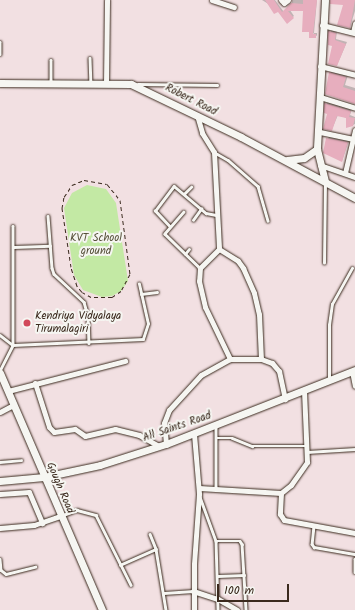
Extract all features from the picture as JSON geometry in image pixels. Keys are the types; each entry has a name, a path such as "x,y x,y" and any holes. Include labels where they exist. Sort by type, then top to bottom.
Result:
{"street":[{"path":"106,84 107,0"},
{"path":"212,0 234,7"},
{"path":"281,0 284,3 288,0"},
{"path":"325,0 320,66 320,132 318,149 320,165 325,180"},
{"path":"322,25 354,32 355,23"},
{"path":"320,66 355,75"},
{"name":"Robert Road","path":"0,83 131,84 325,180 355,198"},
{"path":"320,97 355,108"},
{"path":"196,115 202,133 214,152 216,215 219,249"},
{"path":"345,173 355,130"},
{"path":"320,132 353,139"},
{"path":"284,160 304,158 318,149"},
{"path":"320,165 355,177"},
{"path":"219,249 200,268 199,281 205,307 230,359"},
{"path":"219,249 238,261 243,268 254,293 259,314 261,359"},
{"path":"166,444 164,423 169,410 201,375 230,359 261,359 277,367 285,399"},
{"path":"8,391 125,361"},
{"path":"354,371 355,386"},
{"name":"All Saints Road","path":"0,481 44,477 100,464 166,444 354,371"},
{"name":"Gough Road","path":"0,373 60,516 102,610"},
{"path":"35,384 49,427 54,432 75,429 86,436 115,429 140,435 159,446"},
{"path":"199,488 281,493 295,482 300,469 307,462 304,391"},
{"path":"0,412 13,406"},
{"path":"194,434 199,488 192,591 194,610"},
{"path":"0,494 29,492 42,523"},
{"path":"281,493 281,518 314,526 355,533"},
{"path":"0,528 42,523 60,516"},
{"path":"192,591 218,599 237,610"}],"lane":[{"path":"0,42 0,54"},
{"path":"90,58 91,84"},
{"path":"51,60 51,83"},
{"path":"131,84 217,85"},
{"path":"214,152 228,160 258,186 268,221"},
{"path":"324,263 325,180"},
{"path":"170,226 156,213 156,209 173,186 201,209 216,215"},
{"path":"184,194 191,187"},
{"path":"193,220 201,209"},
{"path":"184,212 165,231 166,236 200,268"},
{"path":"48,216 54,274 84,302 87,307 89,343"},
{"path":"0,370 13,345 13,226"},
{"path":"14,247 50,246"},
{"path":"185,254 189,249"},
{"path":"330,381 329,325 332,304 352,268"},
{"path":"0,335 13,345 89,343 143,339 148,324 139,284"},
{"path":"141,294 157,292"},
{"path":"216,425 216,489"},
{"path":"217,438 232,438 252,446 306,446"},
{"path":"307,452 355,449"},
{"path":"0,462 21,460"},
{"path":"199,494 216,541 218,610"},
{"path":"60,516 77,510 96,515 131,585"},
{"path":"314,526 312,544 314,548 355,554"},
{"path":"150,534 156,549 166,610"},
{"path":"216,541 240,541 242,544 246,610"},
{"path":"120,565 156,549"},
{"path":"0,559 1,570 6,574 35,567"},
{"path":"355,559 355,572"},
{"path":"218,576 244,575"},
{"path":"164,593 192,591"}],"path":[{"path":"84,180 107,184 120,200 130,274 128,281 112,297 91,297 77,286 71,267 62,208 64,197 72,185 84,180"}],"green space":[{"name":"KVT School ground","path":"87,185 106,189 116,203 128,281 121,291 112,296 102,297 83,290 74,275 64,208 72,193"}],"building":[{"path":"265,0 274,0 282,12 291,3 303,4 303,0 317,0 313,34 316,34 316,38 309,38 309,32 302,32 303,11 288,11 294,18 287,24 278,12 274,14"},
{"path":"330,0 355,0 350,28 337,25 343,5 330,4"},
{"path":"328,31 336,33 335,40 346,44 337,66 328,64 332,46 328,45"},
{"path":"329,72 346,77 343,87 355,91 355,104 325,94"},
{"path":"324,103 351,111 349,117 355,118 353,126 346,128 346,118 337,116 332,131 323,129 327,114 324,113"},
{"path":"326,138 348,142 342,162 323,153"}],"place":[{"name":"Kendriya Vidyalaya Tirumalagiri","path":"27,323"}]}
